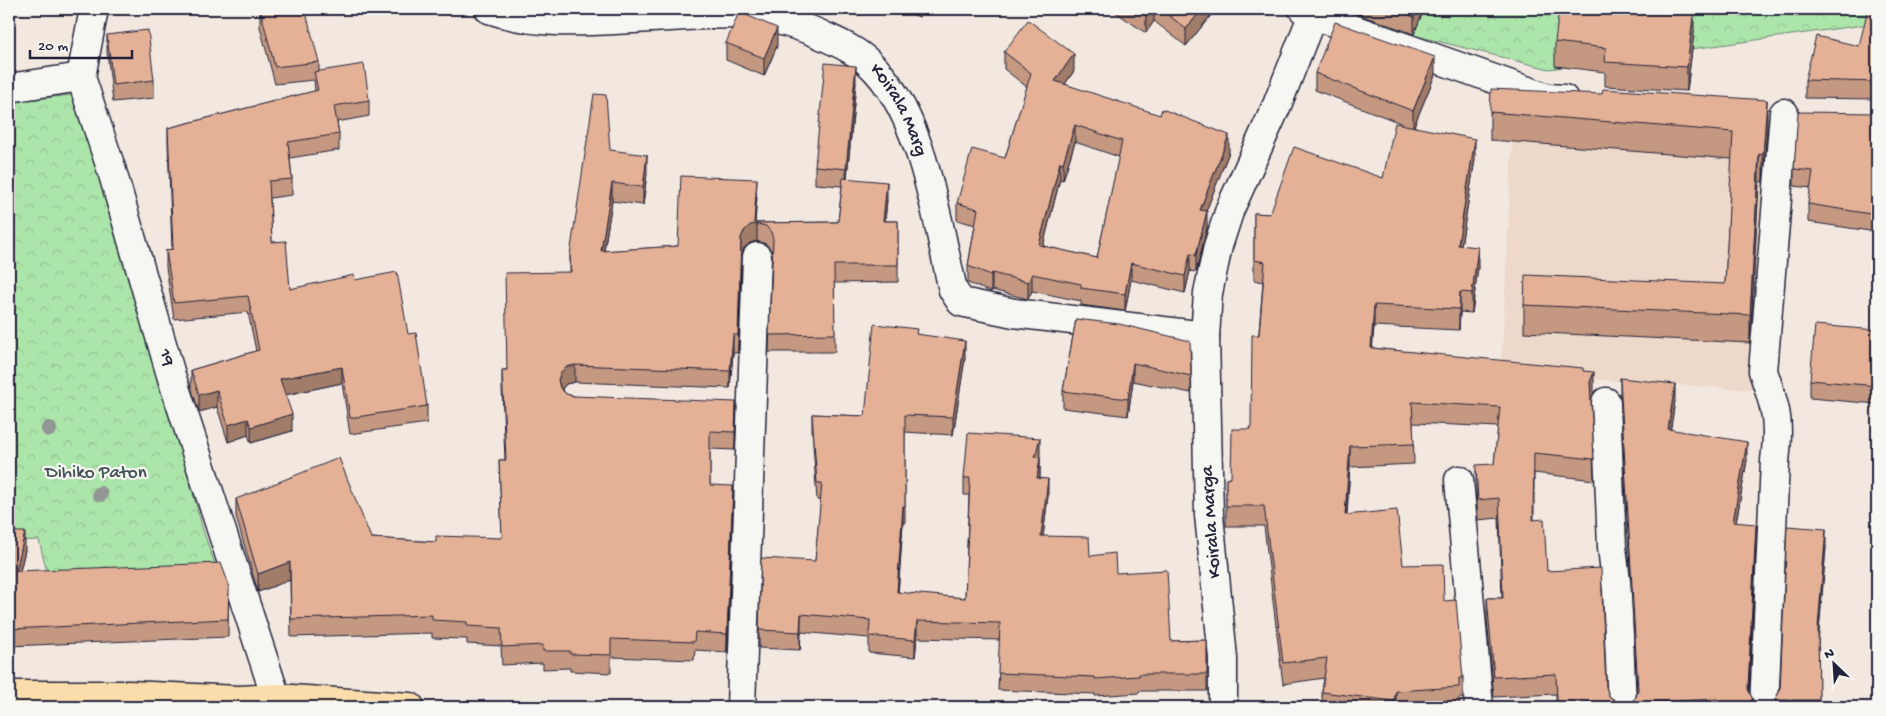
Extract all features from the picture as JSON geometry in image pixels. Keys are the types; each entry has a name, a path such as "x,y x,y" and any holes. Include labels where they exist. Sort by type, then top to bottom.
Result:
{"main road":[{"path":"9,695 129,695 278,703 410,707"}],"street":[{"path":"9,88 81,77 94,9"},
{"name":"Koirala Marg","path":"488,9 506,15 563,22 746,11 806,18 869,62 900,106 924,166 953,290 961,302 1014,313 1204,336"},
{"path":"1310,11 1548,98 1588,100"},
{"name":"Koirala Marga","path":"1223,707 1223,658 1209,514 1204,336 1208,293 1218,246 1230,209 1277,105 1310,11"},
{"name":"19","path":"81,77 112,171 171,375 278,703"},
{"path":"1754,111 1812,114"},
{"path":"1764,707 1776,461 1779,434 1777,412 1763,371 1784,113"},
{"path":"740,707 758,257"},
{"path":"1606,402 1612,547 1617,590 1622,707"},
{"path":"722,404 752,405"},
{"path":"1459,480 1479,707"}],"shaded area":[{"path":"1514,106 1774,117 1754,390 1501,373"}],"green space":[{"path":"1350,9 1877,9 1877,23 1549,69 1369,24"},
{"name":"Dihiko Paton","path":"80,94 116,235 168,402 203,530 219,576 49,580 39,540 9,541 9,102"}],"building":[{"path":"260,9 305,9 319,62 275,67"},
{"path":"1136,9 1151,9 1146,16"},
{"path":"1161,9 1202,9 1186,29"},
{"path":"1392,9 1417,9 1414,17"},
{"path":"1559,9 1694,9 1687,67 1605,62 1606,48 1555,42"},
{"path":"1868,9 1877,9 1877,82 1805,80 1816,36 1859,46"},
{"path":"739,12 777,28 764,58 726,43"},
{"path":"1028,20 1074,54 1055,81 1160,115 1162,109 1229,135 1200,210 1207,211 1196,255 1190,254 1185,276 1131,263 1125,294 1081,288 1081,284 1032,274 1028,282 992,273 991,275 968,266 978,209 957,203 972,149 1005,158 1031,73 1004,52","holes":["1075,125 1122,141 1097,258 1039,245 1060,162 1063,163"]},
{"path":"1335,22 1435,57 1413,111 1315,73"},
{"path":"148,30 154,80 113,85 107,35"},
{"path":"825,63 856,66 846,169 815,166"},
{"path":"364,64 369,100 334,106 339,134 288,142 292,179 269,181 272,242 286,241 290,289 354,275 355,280 397,272 408,334 416,333 427,406 350,418 342,367 280,379 292,414 251,427 248,419 228,425 217,390 199,395 191,370 259,350 248,296 174,303 166,250 173,249 168,128 318,90 314,72"},
{"path":"1491,89 1602,94 1603,89 1767,100 1763,155 1759,154 1750,315 1524,305 1525,275 1725,284 1733,132 1490,112"},
{"path":"594,94 606,95 610,150 647,155 643,187 612,183 601,251 678,246 681,176 757,179 754,223 838,222 843,178 887,182 883,221 898,221 898,265 834,265 835,334 769,335 773,239 771,232 766,226 757,224 750,225 744,231 741,238 738,335 733,335 730,371 575,365 566,367 561,372 558,380 560,388 566,394 573,396 736,402 735,432 710,431 710,485 733,486 727,634 695,632 694,642 611,639 611,655 570,654 570,651 543,651 543,645 502,647 501,628 467,626 467,622 432,620 432,615 291,619 290,562 258,574 236,499 339,458 371,538 436,542 436,536 502,538 499,460 506,460 502,370 507,370 505,273 571,272 570,255"},
{"path":"1798,112 1877,113 1877,215 1808,204 1813,171 1794,169"},
{"path":"1395,123 1475,139 1458,245 1478,247 1472,293 1460,292 1459,309 1374,305 1371,348 1583,368 1583,371 1594,372 1590,382 1594,459 1534,453 1533,520 1544,519 1547,571 1601,568 1606,687 1609,696 1616,701 1557,704 1556,674 1494,677 1487,598 1503,598 1499,498 1478,500 1476,465 1494,464 1500,407 1412,402 1414,444 1350,446 1345,515 1397,510 1403,565 1443,564 1444,601 1456,600 1463,678 1459,678 1459,687 1396,691 1394,701 1322,692 1327,658 1283,663 1264,506 1226,506 1226,479 1231,478 1232,429 1251,429 1252,335 1259,335 1265,262 1254,260 1254,213 1270,214 1294,147 1383,178"},
{"path":"1076,319 1119,324 1190,341 1191,376 1133,363 1128,399 1063,391"},
{"path":"874,324 917,329 916,334 965,341 953,417 905,415 905,506 903,506 897,592 965,598 970,478 964,478 968,433 1040,438 1035,457 1040,458 1037,478 1048,479 1041,536 1089,537 1090,556 1115,553 1116,573 1167,570 1171,641 1207,640 1207,674 1139,674 1139,676 1095,679 1095,677 998,673 1000,623 917,621 915,640 869,636 870,620 801,614 800,632 759,630 761,558 815,561 822,483 817,483 812,414 865,416"},
{"path":"1815,325 1877,330 1877,386 1810,380"},
{"path":"1620,378 1675,384 1668,429 1747,442 1733,522 1756,524 1748,689 1753,700 1751,700 1751,703 1718,704 1718,699 1630,703 1636,697 1638,689"},
{"path":"1787,526 1826,529 1818,627 1819,700 1775,700 1780,690"},
{"path":"9,532 25,532 16,571 221,563 229,585 228,619 9,629"}]}
